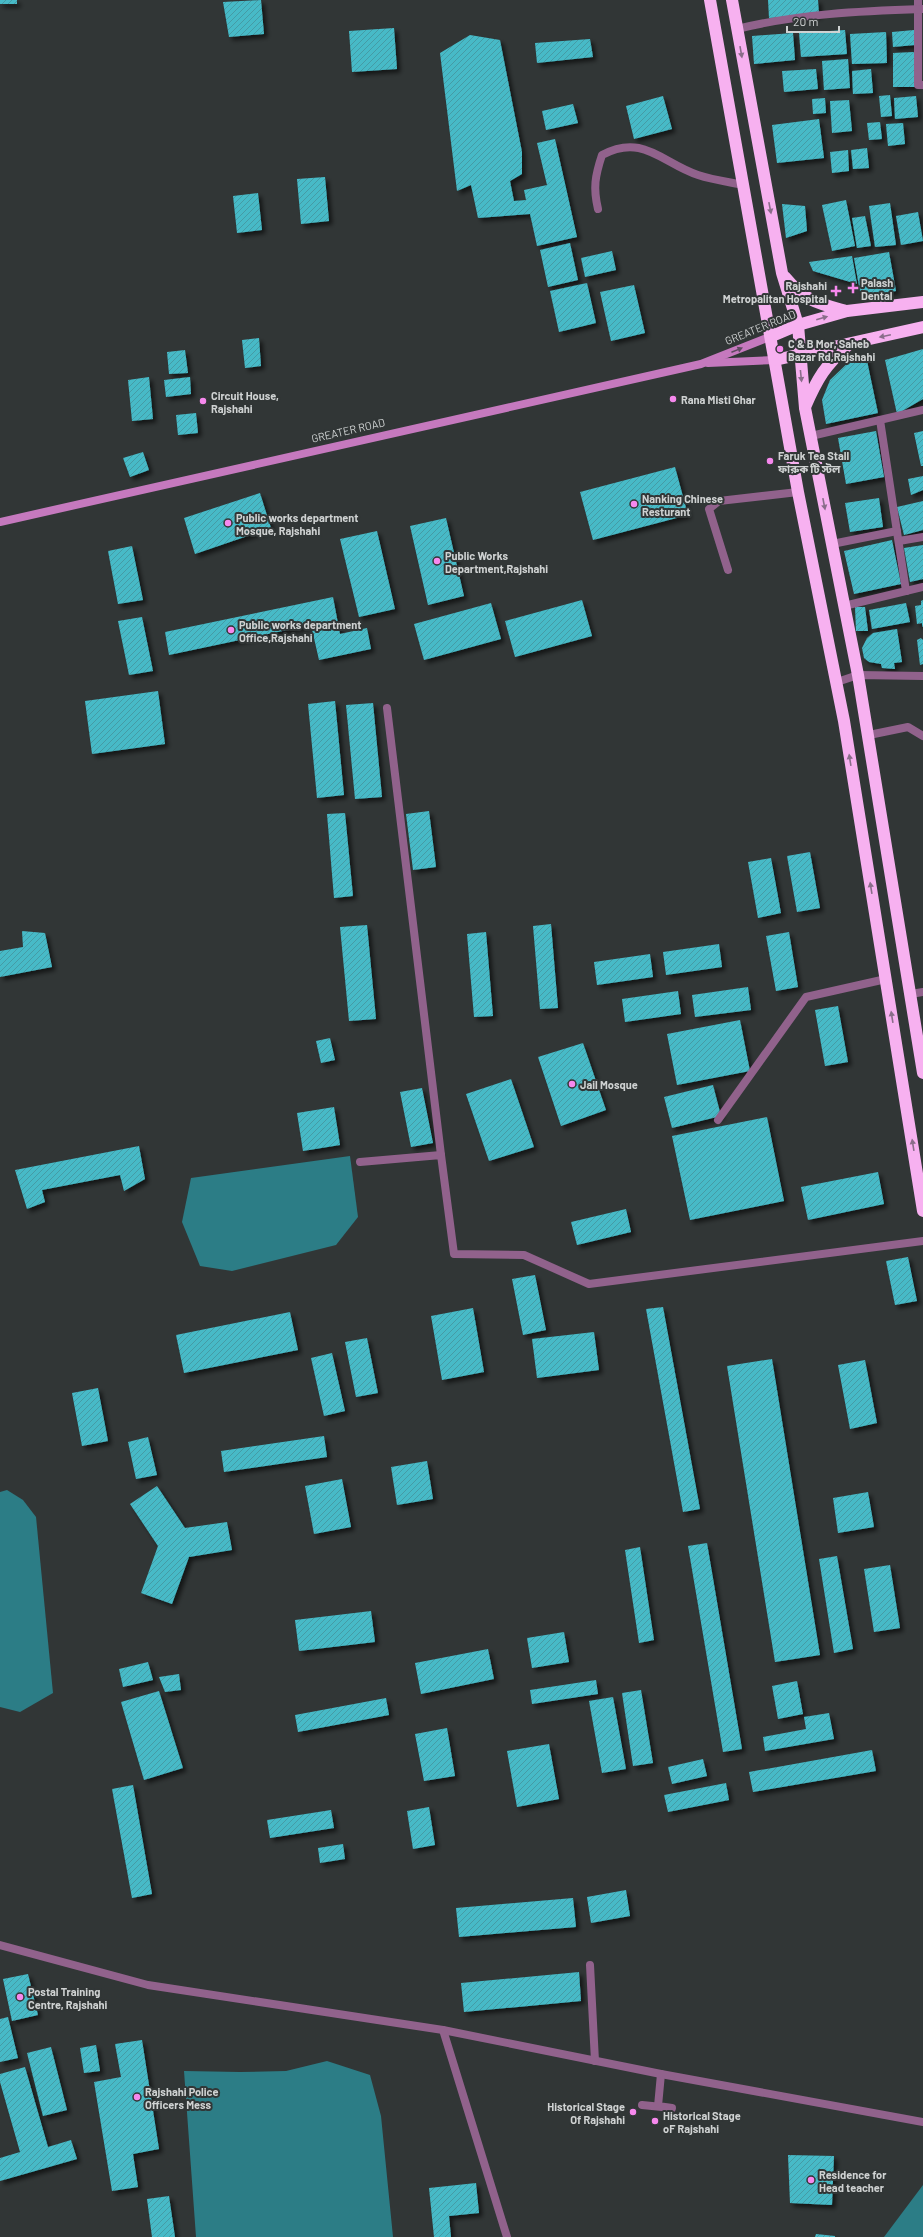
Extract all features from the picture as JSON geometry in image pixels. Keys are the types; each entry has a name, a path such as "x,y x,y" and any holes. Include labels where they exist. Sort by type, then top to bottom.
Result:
{"highway":[{"path":"710,0 772,336 798,492 837,682 923,1211"},
{"path":"732,0 782,273 798,325 799,356 805,408 858,675 917,993 923,1073"},
{"path":"744,185 765,183"},
{"path":"782,273 798,292 819,303 847,311"},
{"name":"GREATER ROAD","path":"772,336 798,325 847,311 923,302"},
{"name":"GREATER ROAD","path":"775,360 799,356 923,327"},
{"path":"805,408 817,379 829,362 850,344"}],"street":[{"path":"918,0 920,9 918,85 923,85"},
{"path":"737,29 771,20 866,10 920,9"},
{"path":"598,209 594,191 597,170 602,155 617,147 638,147 698,175 744,185"},
{"name":"GREATER ROAD","path":"0,522 701,364 772,336"},
{"name":"GREATER ROAD","path":"701,364 775,360"},
{"path":"811,436 923,410"},
{"path":"880,420 906,591"},
{"path":"728,570 709,509 719,501 798,492"},
{"path":"832,544 897,531"},
{"path":"898,541 923,537"},
{"path":"844,606 923,587"},
{"path":"837,682 858,675 923,676"},
{"path":"387,708 454,1254 524,1255 589,1284 923,1241"},
{"path":"868,735 908,727 923,736"},
{"path":"718,1120 806,997 886,979"},
{"path":"360,1162 441,1155"},
{"path":"0,1945 148,1985 443,2030 661,2074 923,2122"},
{"path":"590,1965 595,2061"},
{"path":"443,2030 507,2237"},
{"path":"642,2105 672,2108 658,2106 661,2074"}],"water":[{"path":"350,1156 358,1217 336,1245 232,1271 200,1266 182,1222 191,1178"},
{"path":"7,1490 23,1500 36,1517 53,1693 20,1712 0,1707 0,1492"},
{"path":"327,2061 370,2075 381,2116 393,2237 196,2237 184,2071 286,2071"},
{"path":"923,2185 923,2237 884,2237"}],"building":[{"path":"0,0 17,0 17,4 0,4"},
{"path":"261,0 264,34 229,37 223,2"},
{"path":"768,0 818,0 819,15 769,18"},
{"path":"394,28 397,69 352,72 349,31"},
{"path":"845,30 847,54 801,57 799,33"},
{"path":"914,30 915,45 893,47 892,32"},
{"path":"886,32 887,63 852,64 850,34"},
{"path":"793,33 795,60 754,64 752,36"},
{"path":"470,35 500,40 522,152 522,174 510,181 514,201 526,200 524,190 547,185 537,143 555,139 577,237 537,246 530,214 478,218 471,185 457,191 440,53"},
{"path":"590,39 593,57 537,63 535,43"},
{"path":"914,52 915,87 893,87 893,53"},
{"path":"848,59 850,88 824,90 822,61"},
{"path":"816,69 818,89 784,92 782,71"},
{"path":"871,69 873,93 853,94 852,71"},
{"path":"890,95 892,116 881,117 879,96"},
{"path":"663,96 672,129 634,139 626,106"},
{"path":"916,96 918,117 895,119 894,98"},
{"path":"825,98 826,113 813,114 812,99"},
{"path":"849,100 852,131 832,133 830,101"},
{"path":"573,104 578,123 546,130 542,111"},
{"path":"819,119 824,158 777,163 772,125"},
{"path":"880,122 882,139 869,140 867,123"},
{"path":"903,123 905,144 888,146 886,124"},
{"path":"867,148 869,168 853,169 851,150"},
{"path":"848,150 849,171 832,173 830,152"},
{"path":"325,177 329,221 301,224 297,179"},
{"path":"258,193 262,230 237,233 233,196"},
{"path":"846,200 855,246 832,251 822,205"},
{"path":"890,203 896,245 875,247 869,206"},
{"path":"782,204 805,206 807,231 786,238"},
{"path":"918,212 923,241 901,245 896,216"},
{"path":"865,216 871,246 857,248 852,218"},
{"path":"570,243 578,280 548,287 540,250"},
{"path":"612,251 616,270 585,277 581,258"},
{"path":"889,252 896,291 861,297 854,258"},
{"path":"852,256 857,284 813,271 809,262"},
{"path":"587,283 596,323 559,332 550,291"},
{"path":"634,285 645,333 611,341 600,292"},
{"path":"259,338 261,366 245,368 242,340"},
{"path":"923,349 923,399 897,414 885,360"},
{"path":"185,350 188,373 169,374 167,352"},
{"path":"866,356 878,413 826,424 822,400 830,380 853,358"},
{"path":"149,377 153,419 132,421 128,380"},
{"path":"190,377 191,394 166,397 164,380"},
{"path":"196,413 198,433 178,435 176,415"},
{"path":"876,431 884,477 846,484 838,438"},
{"path":"923,431 923,466 921,466 914,433"},
{"path":"143,452 149,470 130,477 123,458"},
{"name":"Nanking Chinese Resturant","path":"675,467 688,515 593,540 580,492"},
{"path":"923,476 923,490 911,495 908,479"},
{"name":"Public works department Mosque, Rajshahi","path":"260,493 271,528 195,554 184,518"},
{"path":"879,498 883,527 850,532 845,503"},
{"path":"923,501 923,530 904,535 897,507"},
{"name":"Public Works Department,Rajshahi","path":"446,518 464,596 428,605 410,526"},
{"name":"Public works department Office,Rajshahi","path":"377,531 395,609 359,617 340,539"},
{"path":"892,540 901,584 854,594 844,551"},
{"path":"923,545 923,579 910,582 904,548"},
{"path":"132,546 143,600 118,604 108,551"},
{"name":"Public works department Office,Rajshahi","path":"333,597 340,634 367,628 371,649 319,660 311,625 169,655 165,632"},
{"path":"582,600 592,636 515,657 505,621"},
{"path":"923,600 922,627 922,623 917,624 915,606 921,605 921,601"},
{"path":"491,603 501,639 424,660 414,624"},
{"path":"906,603 910,622 872,629 869,610"},
{"path":"855,607 865,607 868,631 856,631"},
{"path":"142,617 153,671 129,675 118,621"},
{"path":"897,629 902,662 894,663 895,669 882,668 881,664 869,662 864,658 862,648 867,638 873,633"},
{"path":"921,638 923,640 923,664 920,665 917,640"},
{"path":"158,691 165,744 92,754 85,701"},
{"path":"335,701 344,795 317,798 308,704"},
{"path":"373,703 382,797 355,799 346,705"},
{"path":"429,811 436,867 413,870 406,814"},
{"path":"345,813 353,896 334,898 327,814"},
{"path":"810,852 820,908 797,912 787,856"},
{"path":"771,858 781,913 758,918 748,862"},
{"path":"551,924 558,1008 540,1009 533,926"},
{"path":"367,925 376,1019 349,1021 340,927"},
{"path":"22,931 45,933 52,967 0,977 0,951 23,947"},
{"path":"486,932 493,1016 474,1017 467,934"},
{"path":"789,932 798,987 776,991 766,936"},
{"path":"719,944 722,967 666,975 663,952"},
{"path":"650,954 653,977 597,985 594,962"},
{"path":"748,987 751,1010 695,1017 692,995"},
{"path":"678,991 681,1014 625,1022 622,999"},
{"path":"838,1006 848,1062 825,1066 815,1010"},
{"path":"740,1020 750,1071 677,1085 667,1034"},
{"path":"330,1038 335,1060 321,1063 316,1041"},
{"name":"Jail Mosque","path":"583,1043 606,1110 561,1126 538,1057"},
{"path":"511,1079 534,1147 489,1161 466,1094"},
{"path":"713,1085 721,1116 672,1128 664,1097"},
{"path":"422,1088 433,1143 411,1147 400,1092"},
{"path":"334,1107 340,1145 303,1151 297,1113"},
{"path":"767,1117 784,1201 690,1220 672,1136"},
{"path":"139,1146 145,1179 124,1191 120,1175 42,1190 45,1202 27,1209 15,1170"},
{"path":"878,1172 884,1204 808,1220 801,1187"},
{"path":"626,1209 631,1232 577,1245 571,1222"},
{"path":"908,1257 917,1301 895,1305 886,1261"},
{"path":"535,1275 546,1330 523,1335 512,1279"},
{"path":"663,1307 700,1509 683,1512 646,1309"},
{"path":"473,1308 484,1372 442,1380 431,1316"},
{"path":"290,1312 298,1350 184,1373 176,1335"},
{"path":"594,1332 599,1370 537,1378 532,1339"},
{"path":"367,1338 378,1393 356,1397 345,1342"},
{"path":"332,1353 345,1411 324,1416 311,1358"},
{"path":"772,1359 820,1655 775,1662 727,1366"},
{"path":"865,1360 877,1423 850,1429 838,1365"},
{"path":"98,1388 108,1441 82,1446 72,1393"},
{"path":"324,1436 327,1457 224,1472 221,1451"},
{"path":"148,1437 157,1475 136,1479 128,1442"},
{"path":"427,1461 433,1499 397,1505 391,1467"},
{"path":"342,1479 351,1527 314,1534 305,1486"},
{"path":"157,1486 185,1528 227,1522 232,1550 189,1557 172,1604 141,1593 158,1546 130,1504"},
{"path":"868,1492 874,1527 838,1533 833,1498"},
{"path":"707,1543 742,1749 723,1752 688,1546"},
{"path":"640,1547 654,1640 639,1643 625,1550"},
{"path":"837,1556 853,1649 834,1653 819,1559"},
{"path":"890,1565 900,1628 874,1632 864,1569"},
{"path":"371,1611 375,1642 299,1651 295,1620"},
{"path":"564,1632 569,1662 532,1668 527,1638"},
{"path":"488,1649 494,1679 421,1694 415,1663"},
{"path":"148,1662 153,1680 123,1687 119,1669"},
{"path":"179,1674 181,1690 165,1692 159,1677"},
{"path":"596,1680 598,1694 532,1704 530,1690"},
{"path":"797,1681 803,1714 778,1719 772,1686"},
{"path":"641,1690 653,1763 633,1766 622,1693"},
{"path":"159,1691 183,1768 144,1780 121,1702"},
{"path":"613,1697 626,1769 602,1773 589,1701"},
{"path":"386,1698 389,1715 298,1732 295,1715"},
{"path":"829,1713 834,1739 765,1751 763,1737 806,1729 804,1717"},
{"path":"447,1728 455,1776 424,1781 415,1734"},
{"path":"549,1744 559,1799 517,1807 507,1751"},
{"path":"872,1750 876,1771 753,1792 749,1772"},
{"path":"703,1759 707,1776 672,1784 668,1767"},
{"path":"726,1783 729,1800 668,1812 664,1795"},
{"path":"133,1785 152,1894 132,1898 112,1789"},
{"path":"429,1807 435,1845 413,1849 407,1811"},
{"path":"331,1810 334,1828 270,1838 267,1820"},
{"path":"343,1844 345,1859 320,1863 318,1848"},
{"path":"626,1890 630,1916 591,1923 587,1897"},
{"path":"573,1898 576,1927 459,1937 456,1908"},
{"path":"579,1972 581,2001 464,2012 461,1983"},
{"name":"Postal Training Centre, Rajshahi","path":"28,1974 38,2015 12,2021 3,1979"},
{"path":"8,2017 18,2058 0,2062 0,2019"},
{"path":"142,2040 159,2149 133,2154 138,2187 112,2191 94,2082 121,2077 115,2044"},
{"path":"96,2045 100,2071 84,2073 80,2048"},
{"path":"51,2047 67,2110 43,2116 27,2053"},
{"path":"25,2067 48,2147 71,2140 77,2159 0,2181 0,2158 20,2152 0,2082 0,2074"},
{"name":"Residence for Head teacher","path":"788,2155 834,2156 832,2205 790,2203"},
{"path":"476,2183 479,2213 449,2216 451,2237 434,2237 429,2188"},
{"path":"169,2196 175,2237 152,2237 147,2199"},
{"path":"816,2234 835,2236 835,2237 815,2237"}],"place":[{"name":"Palash Dental","path":"853,288"},
{"name":"Rajshahi Metropalitan Hospital","path":"836,291"},
{"name":"C & B Mor, Saheb Bazar Rd,Rajshahi","path":"780,349"},
{"name":"Rana Misti Ghar","path":"673,399"},
{"name":"Circuit House, Rajshahi","path":"203,401"},
{"name":"Faruk Tea Stall ফারুক টি স্টল","path":"770,461"},
{"name":"Nanking Chinese Resturant","path":"634,504"},
{"name":"Public works department Mosque, Rajshahi","path":"228,523"},
{"name":"Public Works Department,Rajshahi","path":"437,561"},
{"name":"Public works department Office,Rajshahi","path":"231,630"},
{"name":"Jail Mosque","path":"572,1084"},
{"name":"Postal Training Centre, Rajshahi","path":"20,1997"},
{"name":"Rajshahi Police Officers Mess","path":"137,2097"},
{"name":"Historical Stage Of Rajshahi","path":"633,2112"},
{"name":"Historical Stage oF Rajshahi","path":"655,2121"},
{"name":"Residence for Head teacher","path":"811,2180"}]}
